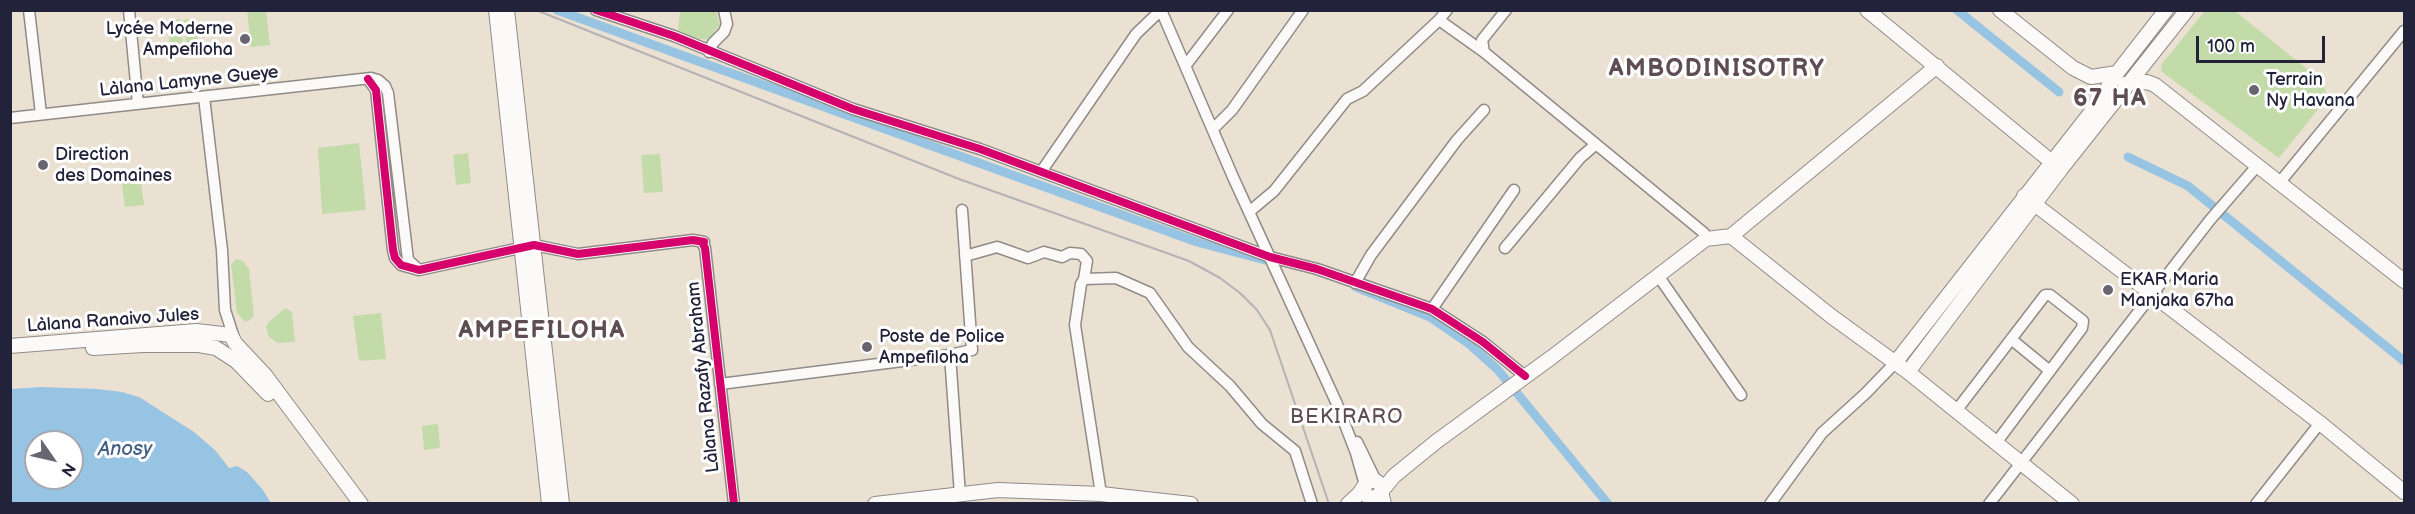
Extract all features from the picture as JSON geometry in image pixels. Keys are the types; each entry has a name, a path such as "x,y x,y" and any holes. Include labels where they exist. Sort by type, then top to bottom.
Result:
{"main road":[{"path":"496,10 562,504"},
{"path":"507,10 549,504"},
{"path":"1867,10 2056,166"},
{"path":"2000,10 2073,68 2091,77 2116,73"},
{"path":"2056,166 2116,73 2166,10"},
{"path":"1895,363 2187,10"},
{"path":"2149,58 2147,66 2155,85"},
{"path":"1349,503 1375,494 1394,476 1659,277 1706,239 1731,236 1937,66"},
{"path":"2116,73 2120,84 2147,82 2155,85 2404,281"},
{"path":"2029,200 2320,423 2404,492"},
{"path":"1908,372 2029,200"},
{"path":"1731,236 1908,372 2072,504"},
{"name":"Làlana Ranaivo Jules","path":"10,346 196,331 225,342"},
{"path":"225,342 278,405 351,504"},
{"path":"225,342 265,375 361,504"},
{"name":"Làlana Ranaivo Jules","path":"10,354 225,342"},
{"path":"875,504 968,498 998,490 1101,494 1191,504"}],"street":[{"path":"28,10 41,114"},
{"path":"129,10 138,104"},
{"path":"596,10 674,36 854,109 980,149 1270,257 1317,269 1432,309 1483,342 1525,376"},
{"path":"709,52 713,42 724,32 727,24 724,10"},
{"path":"1041,172 1136,34 1161,10 1249,212 1337,404 1364,453 1375,494"},
{"path":"1186,65 1228,10"},
{"path":"1213,129 1232,110 1303,10"},
{"path":"1249,212 1274,191 1347,99 1363,91 1447,10"},
{"path":"1484,52 1482,40 1506,10"},
{"path":"1439,20 1484,52 1704,233 1706,239"},
{"path":"2280,182 2403,36"},
{"path":"369,79 385,86 388,93 408,260 419,270"},
{"path":"369,79 376,90 393,250 401,266 419,270 528,246"},
{"name":"Làlana Lamyne Gueye","path":"10,118 369,79"},
{"path":"204,97 222,250 225,342"},
{"path":"1355,283 1371,255 1457,140 1484,110"},
{"path":"1505,248 1580,158 1595,145"},
{"path":"1989,504 2019,462 2151,294 2226,200 2258,166"},
{"path":"1432,309 1514,189"},
{"path":"720,384 950,355 972,350 962,210"},
{"name":"Làlana Razafy Abraham","path":"528,246 578,254 693,240 704,242 734,504"},
{"path":"965,256 997,247 1028,258 1044,252 1062,257 1081,254 1087,261 1075,325 1101,494"},
{"path":"1659,277 1741,395"},
{"path":"1084,279 1116,278 1150,293 1188,347 1230,386 1262,424 1295,451 1312,504"},
{"path":"1956,411 2047,294 2083,321 2082,328 1996,443"},
{"path":"2011,339 2050,371"},
{"path":"950,355 968,498"},
{"path":"1770,504 1822,434 1895,363"},
{"path":"2256,504 2320,423"}],"green space":[{"path":"247,11 266,11 270,45 251,47"},
{"path":"680,11 716,11 720,24 709,40 686,37 678,32"},
{"name":"Terrain Ny Havana","path":"2205,11 2235,11 2322,81 2328,97 2279,158 2162,72 2161,65"},
{"path":"195,18 198,41 186,43 183,20"},
{"path":"180,19 183,43 170,45 167,21"},
{"path":"359,143 366,210 322,214 318,148"},
{"path":"468,153 471,183 456,185 453,155"},
{"path":"660,154 663,192 644,193 641,155"},
{"path":"139,168 144,205 125,207 120,171"},
{"path":"236,259 243,261 249,269 254,315 245,322 237,313 231,265"},
{"path":"285,308 292,312 295,342 278,343 269,337 266,327"},
{"path":"381,313 386,359 359,361 353,316"},
{"path":"438,424 440,448 424,450 422,426"}],"water":[{"name":"Anosy","path":"41,387 98,389 139,397 194,432 216,451 229,468 237,466 247,472 271,503 11,503 11,389"}],"waterway":[{"path":"557,10 1197,242 1265,260"},
{"path":"1957,10 2059,92"},
{"path":"2128,157 2188,186 2404,361"},
{"path":"1356,287 1430,317 1468,343 1498,370 1608,504"}],"railway":[{"path":"536,10 959,179 1189,261 1220,278 1257,310 1270,330 1329,504"}],"cycle path":[{"path":"596,10 674,36 853,109 980,149 1270,257 1317,269 1432,309 1483,342 1525,376"},
{"path":"368,79 376,90 393,250 395,258 401,265 419,270 534,245 578,254 693,240 704,242 734,504"}],"place":[{"name":"Lycée Moderne Ampefiloha","path":"245,39"},
{"name":"Terrain Ny Havana","path":"2254,90"},
{"name":"Direction des Domaines","path":"43,165"},
{"name":"EKAR Maria Manjaka 67ha","path":"2108,290"},
{"name":"Poste de Police Ampefiloha","path":"867,347"}],"district":[{"name":"AMBODINISOTRY","path":"1717,70"},
{"name":"67 HA","path":"2110,100"},
{"name":"AMPEFILOHA","path":"542,332"},
{"name":"BEKIRARO","path":"1347,418"}]}
